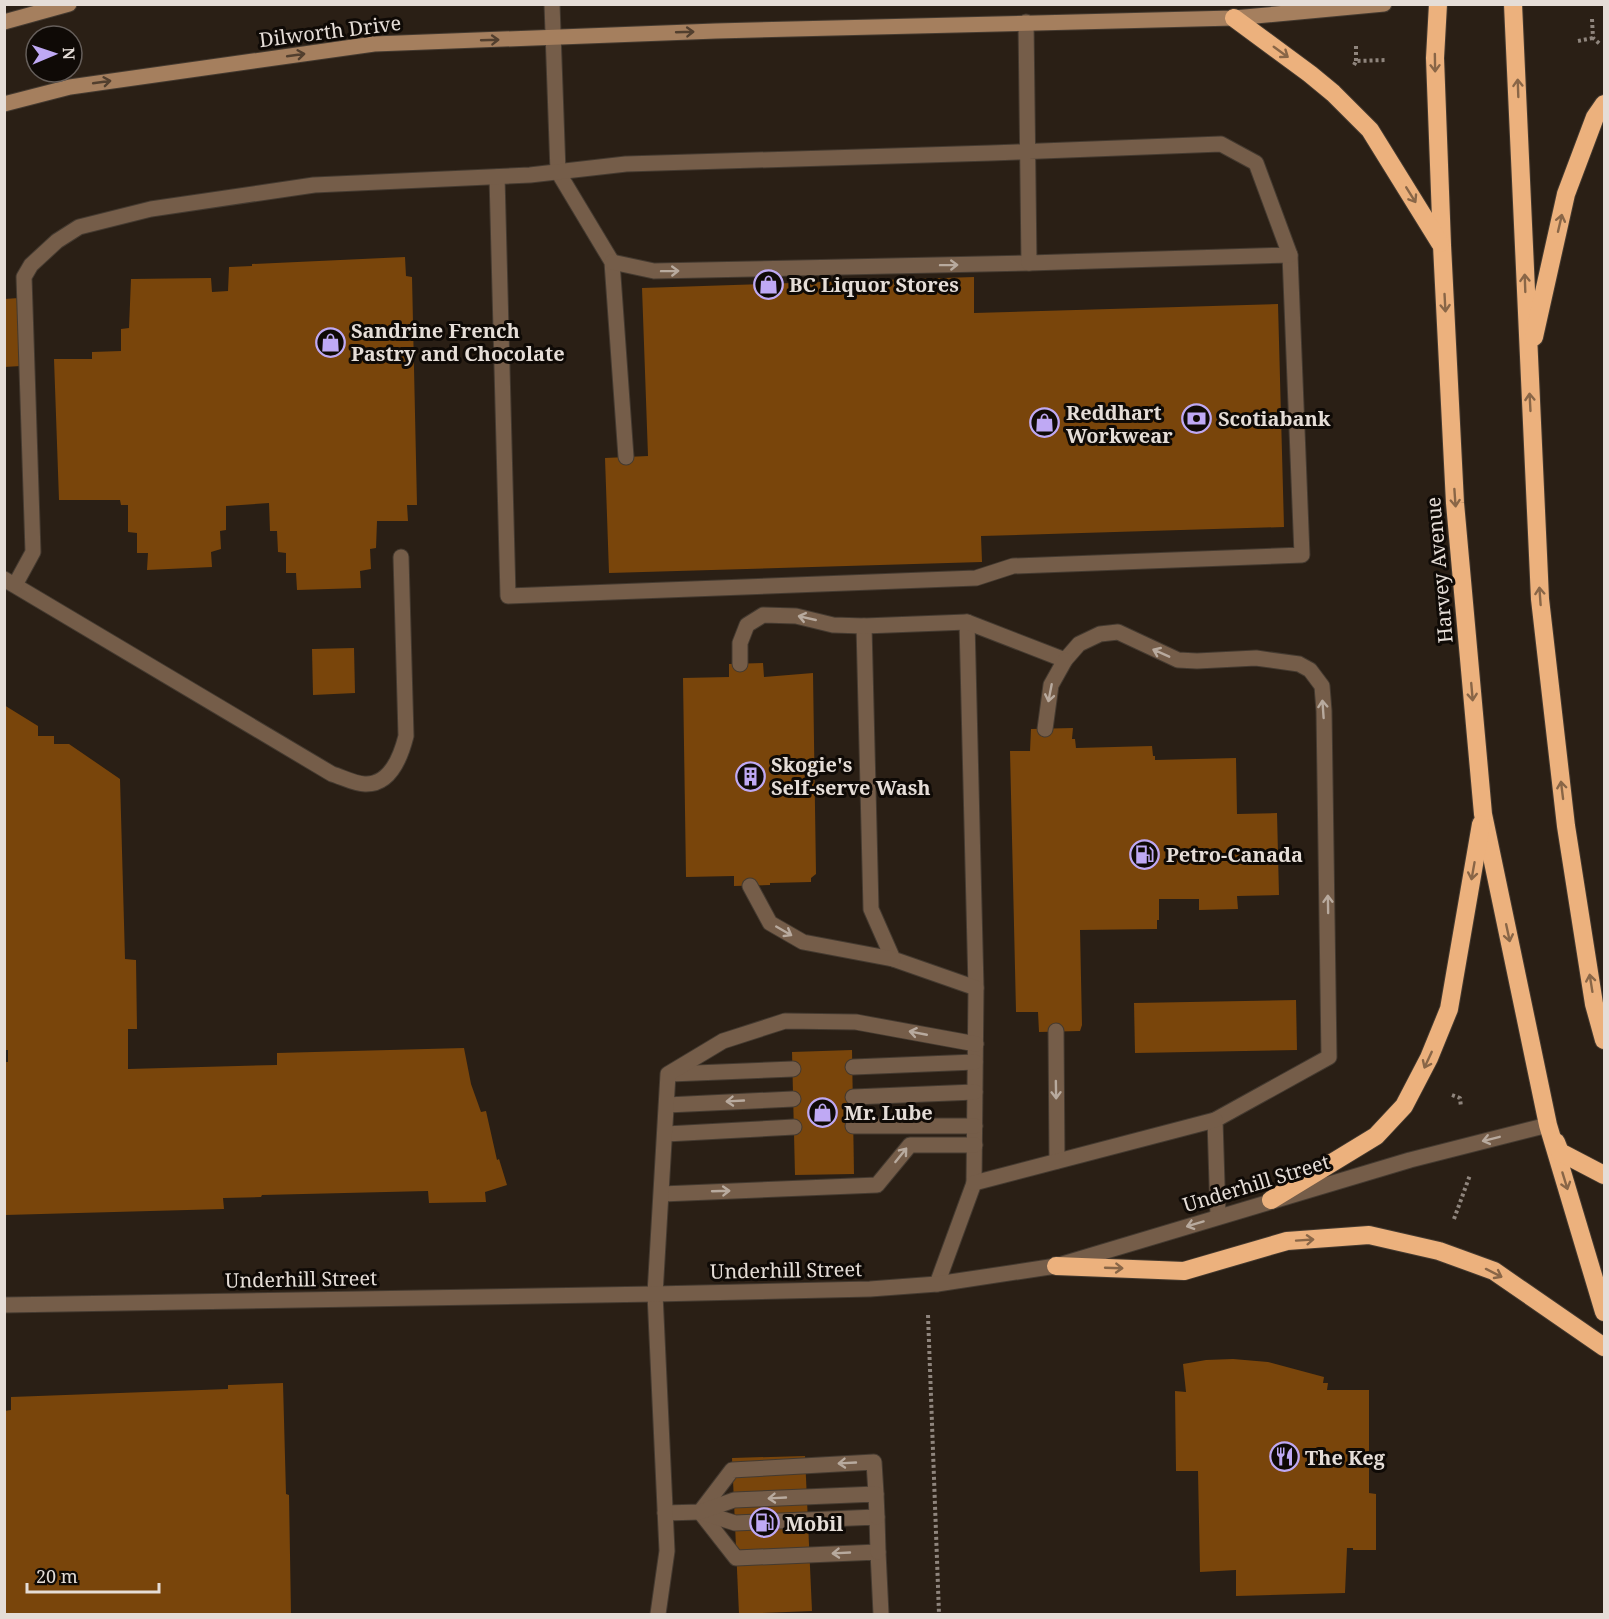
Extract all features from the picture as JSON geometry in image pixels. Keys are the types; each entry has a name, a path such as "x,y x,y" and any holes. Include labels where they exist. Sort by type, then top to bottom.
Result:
{"highway":[{"name":"Harvey Avenue","path":"1438,4 1435,58 1455,502 1483,814 1548,1125"},
{"path":"1513,4 1541,610 1566,826 1594,1004 1605,1040"},
{"path":"1234,18 1310,74 1333,93 1370,130 1442,245"},
{"path":"1528,362 1566,194 1595,117 1605,104"},
{"path":"1271,1200 1376,1136 1404,1106 1429,1058 1449,1009 1483,814"},
{"path":"1548,1125 1560,1152 1605,1175"},
{"path":"1548,1125 1605,1312"},
{"path":"1056,1266 1184,1270 1287,1241 1369,1235 1439,1251 1494,1272 1605,1347"}],"main road":[{"path":"4,22 69,4"},
{"name":"Dilworth Drive","path":"4,104 70,87 374,44 1026,22 1234,18 1384,4"}],"street":[{"path":"552,4 558,172 612,262 626,457"},
{"path":"1026,22 1029,264"},
{"path":"401,557 406,736 401,757 391,772 377,782 365,784 332,774 10,582 33,552 24,277 31,265 57,241 79,227 151,209 302,187 497,177 626,164 1221,144 1256,163 1290,255 1302,555 1013,566 976,578 508,596 497,177"},
{"path":"612,262 654,271 1029,264 1290,255"},
{"path":"740,664 740,643 747,625 763,615 796,616 833,625 967,622 1065,660"},
{"path":"932,1285 974,1183 976,988 967,622"},
{"path":"864,626 871,909 893,959"},
{"path":"974,1183 1215,1119 1329,1057 1324,711 1322,686 1310,670 1299,664 1256,658 1178,660 1118,632 1100,634 1079,644 1065,660 1051,686 1045,729"},
{"path":"750,886 770,923 803,942 893,959 976,988"},
{"path":"669,1074 723,1041 785,1021 856,1022 975,1044"},
{"path":"1056,1031 1057,1161"},
{"path":"853,1067 975,1062"},
{"path":"669,1074 793,1069"},
{"path":"658,1614 667,1551 655,1294 669,1074"},
{"path":"853,1097 975,1092"},
{"path":"667,1105 793,1099"},
{"path":"1215,1119 1218,1216"},
{"name":"Underhill Street","path":"4,1305 655,1294 932,1285 1056,1266 1410,1160 1548,1125"},
{"path":"853,1126 975,1126"},
{"path":"666,1134 794,1127"},
{"path":"662,1194 877,1185 910,1145 975,1145"},
{"path":"700,1512 732,1470 874,1461 881,1614"},
{"path":"666,1513 700,1512 734,1500 876,1494"},
{"path":"700,1512 735,1523 877,1517"},
{"path":"700,1512 736,1558 878,1552"}],"path":[{"path":"1593,19 1593,38"},
{"path":"1578,40 1593,38 1600,44"},
{"path":"1356,45 1355,63 1387,60"},
{"path":"1452,1095 1460,1098 1461,1107"},
{"path":"1454,1219 1470,1174"},
{"path":"932,1285 939,1614"}],"building":[{"path":"405,257 406,276 412,277 417,505 407,505 408,521 377,521 376,548 370,549 371,569 360,571 361,588 297,590 296,573 286,573 286,553 278,552 277,531 270,531 269,503 226,506 226,530 220,531 221,549 211,552 212,567 147,570 148,553 137,553 137,533 128,532 128,505 121,505 120,500 59,500 54,359 92,359 92,352 121,351 121,329 129,328 131,279 211,278 212,292 228,291 229,267"},
{"path":"974,277 974,313 1278,304 1284,527 981,536 982,562 609,573 605,458 648,456 642,288"},
{"path":"19,298 21,366 4,367 4,299"},
{"path":"354,648 355,693 313,695 312,649"},
{"name":"Skogie's Self-serve Wash","path":"763,663 764,677 813,673 816,874 811,878 811,882 734,886 734,876 686,877 683,678 729,677 729,664"},
{"path":"4,705 38,726 38,736 54,736 54,744 69,744 120,779 125,959 136,960 137,1029 128,1029 128,1069 277,1065 277,1053 464,1048 471,1084 481,1112 486,1111 497,1160 499,1159 507,1185 485,1192 486,1202 429,1203 428,1191 262,1195 261,1197 223,1198 224,1209 5,1215 5,1062 8,1062 8,1050 4,1050"},
{"name":"Petro-Canada","path":"1073,728 1072,739 1075,739 1076,748 1152,746 1155,760 1236,758 1237,814 1277,813 1279,895 1237,896 1238,909 1199,910 1199,899 1159,899 1157,929 1080,930 1082,1025 1080,1031 1039,1032 1038,1012 1016,1012 1010,751 1030,751 1031,729"},
{"path":"1296,1000 1297,1050 1135,1053 1134,1003"},
{"name":"Mr. Lube","path":"852,1050 854,1174 795,1175 792,1052"},
{"path":"1233,1359 1268,1362 1324,1377 1323,1383 1328,1383 1327,1390 1369,1390 1369,1493 1376,1494 1376,1550 1347,1548 1345,1593 1236,1596 1236,1570 1200,1572 1198,1471 1176,1471 1175,1391 1186,1392 1183,1364"},
{"path":"283,1383 286,1494 289,1495 291,1614 4,1614 4,1411 11,1410 11,1397 228,1389 228,1385"},
{"path":"805,1456 812,1611 739,1614 732,1458"}],"place":[{"name":"BC Liquor Stores","path":"768,284"},
{"name":"Sandrine French Pastry and Chocolate","path":"330,342"},
{"name":"Scotiabank","path":"1197,418"},
{"name":"Reddhart Workwear","path":"1045,423"},
{"name":"Skogie's Self-serve Wash","path":"750,776"},
{"name":"Petro-Canada","path":"1145,854"},
{"name":"Mr. Lube","path":"823,1112"},
{"name":"The Keg","path":"1284,1457"},
{"name":"Mobil","path":"764,1523"}]}
